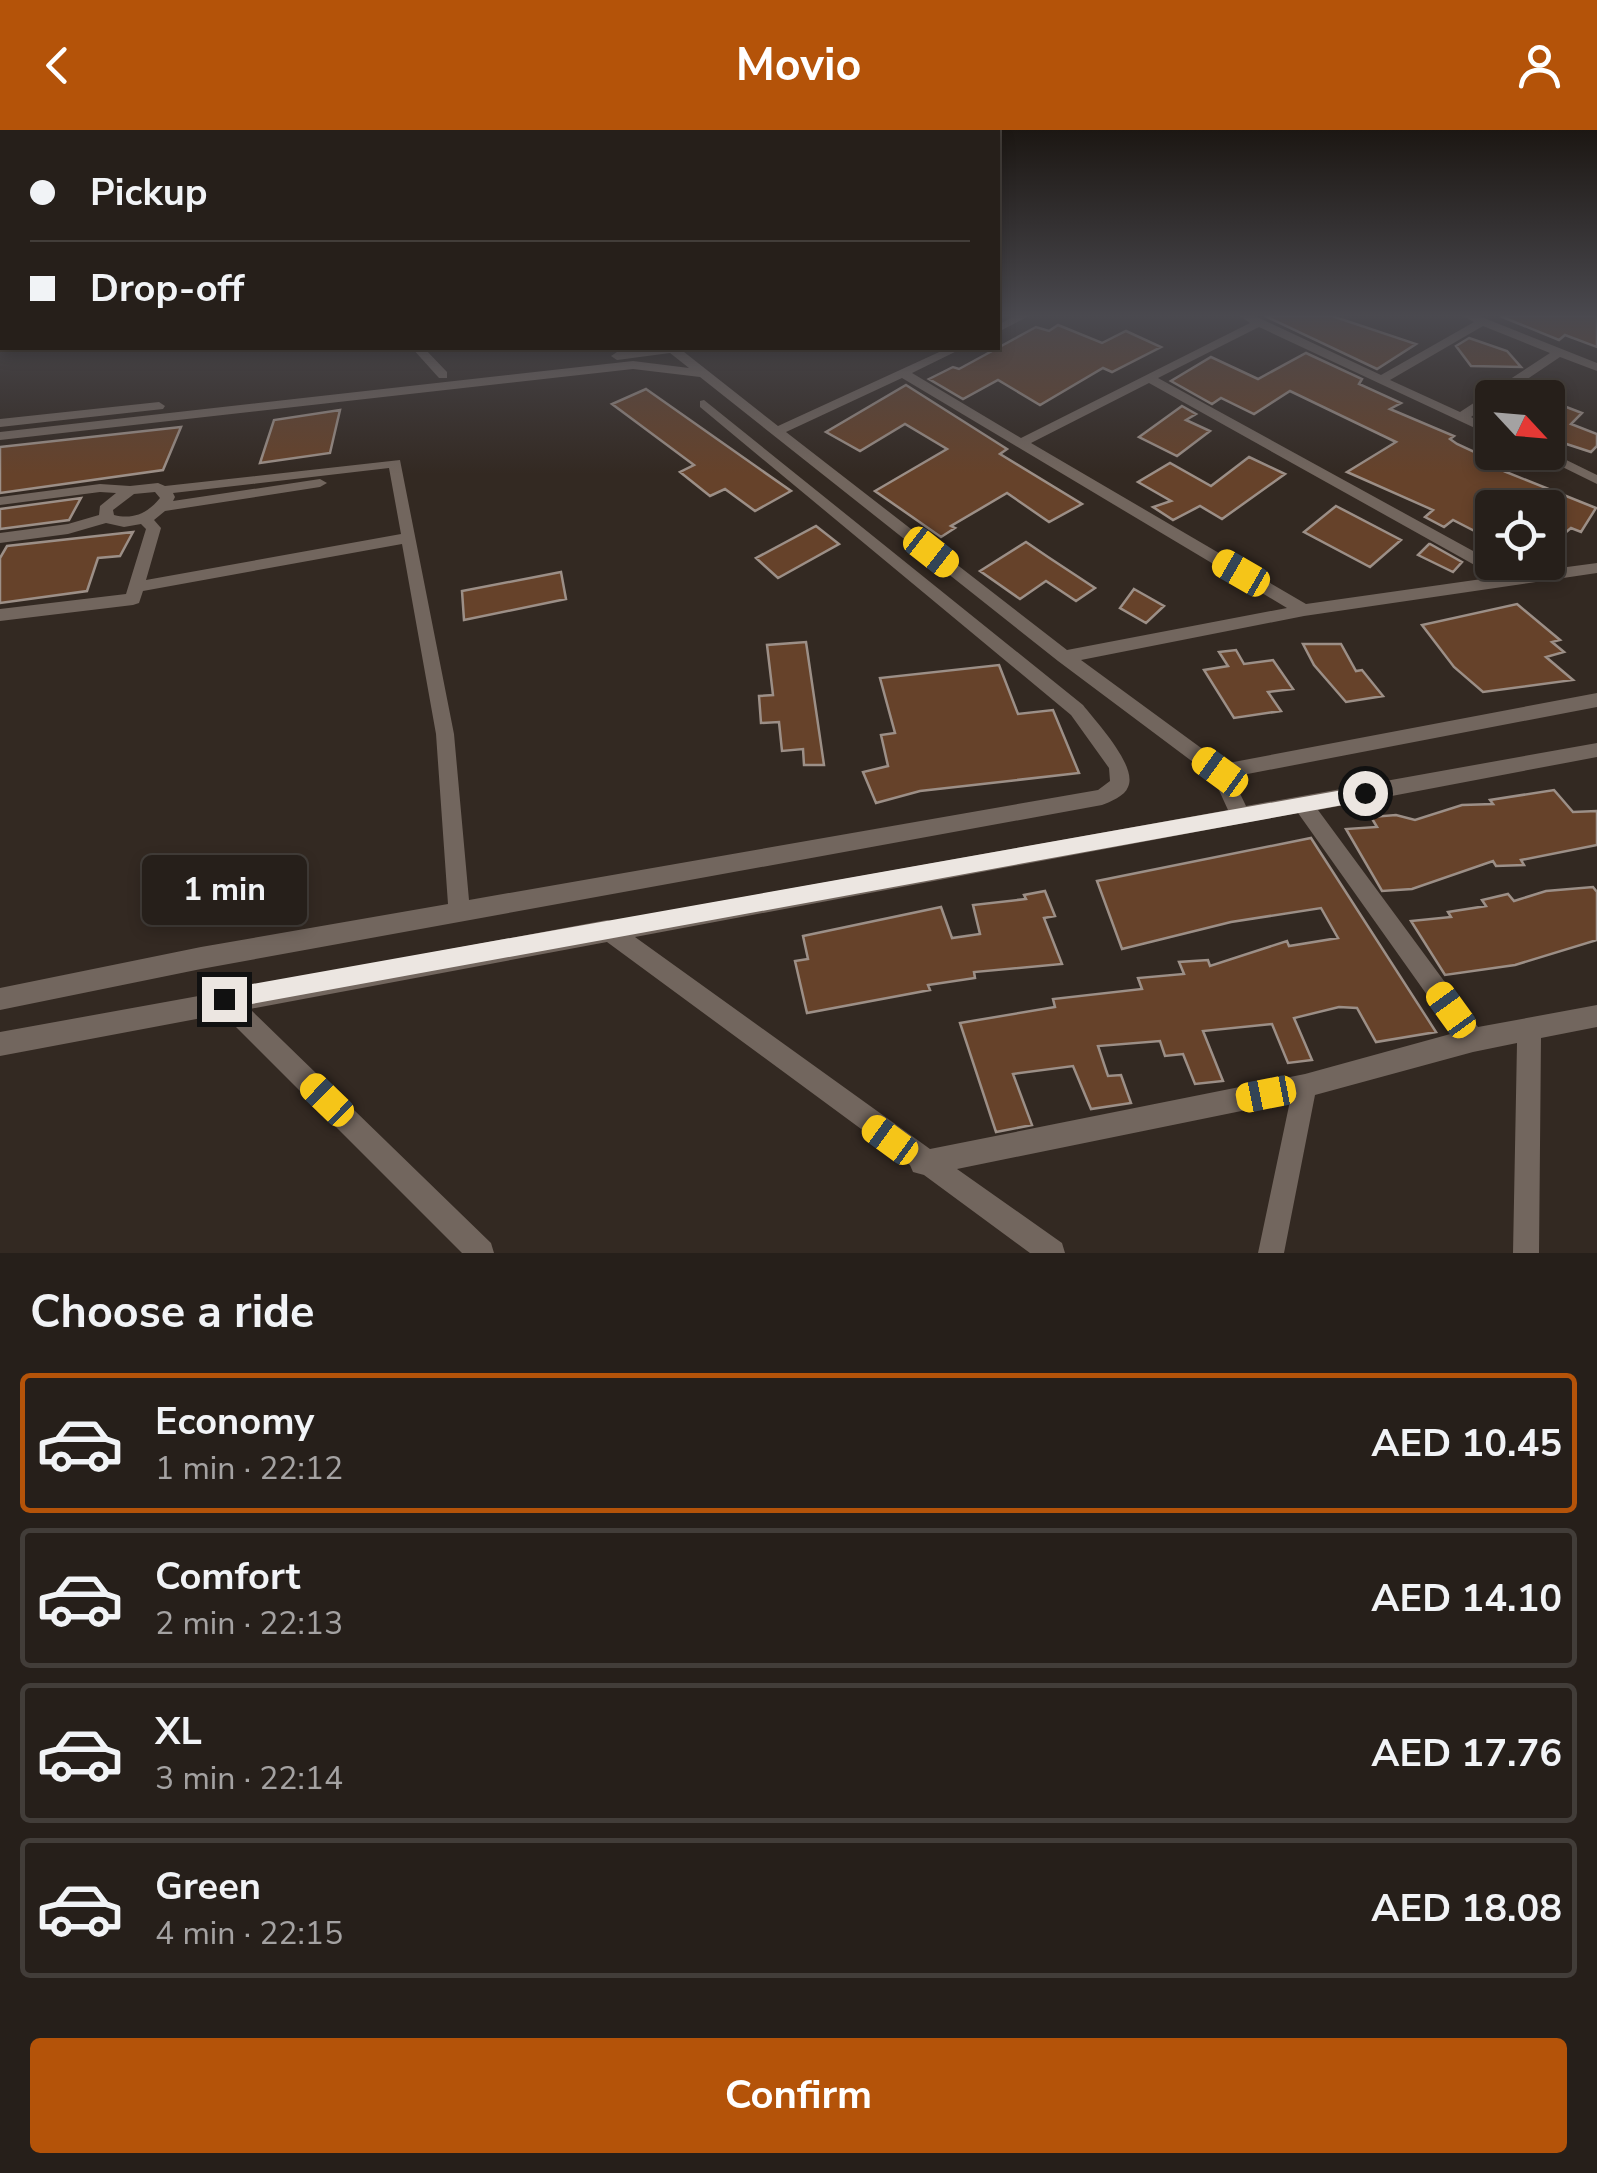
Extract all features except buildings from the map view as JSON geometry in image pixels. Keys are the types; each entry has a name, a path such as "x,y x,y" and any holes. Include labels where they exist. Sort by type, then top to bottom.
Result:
{"street":[{"path":"437,368 443,375"},
{"path":"0,423 494,368"},
{"path":"0,436 591,368"},
{"path":"669,368 706,374"},
{"path":"699,368 1064,657 1220,772 1240,815"},
{"path":"779,430 912,368"},
{"path":"1021,443 1169,368"},
{"path":"1356,368 1475,424"},
{"path":"1381,380 1401,368"},
{"path":"1462,417 1535,368"},
{"path":"902,373 1304,610"},
{"path":"1150,378 1475,559"},
{"path":"0,999 460,911 1102,797 1120,785 1118,766 1076,710 704,404"},
{"path":"1565,465 1597,480"},
{"path":"395,468 444,734 460,911"},
{"path":"0,501 100,488 164,490 395,468"},
{"path":"0,538 68,529 106,518 126,522 144,518 162,507 395,468"},
{"path":"106,518 109,504 130,490"},
{"path":"162,507 168,498 164,490"},
{"path":"0,615 133,599 154,528 144,518"},
{"path":"137,587 406,538"},
{"path":"1565,573 1597,568"},
{"path":"1064,657 1304,610 1513,580"},
{"path":"1220,772 1597,700"},
{"path":"0,1044 224,999 1597,750"},
{"path":"1302,803 1472,1040"},
{"path":"607,930 922,1163 1052,1253"},
{"path":"224,999 481,1253"},
{"path":"922,1163 1304,1086 1472,1040 1597,1016"},
{"path":"1526,1253 1529,1027"},
{"path":"1272,1253 1304,1086"}],"route":[{"path":"224,999 1365,793"}]}
